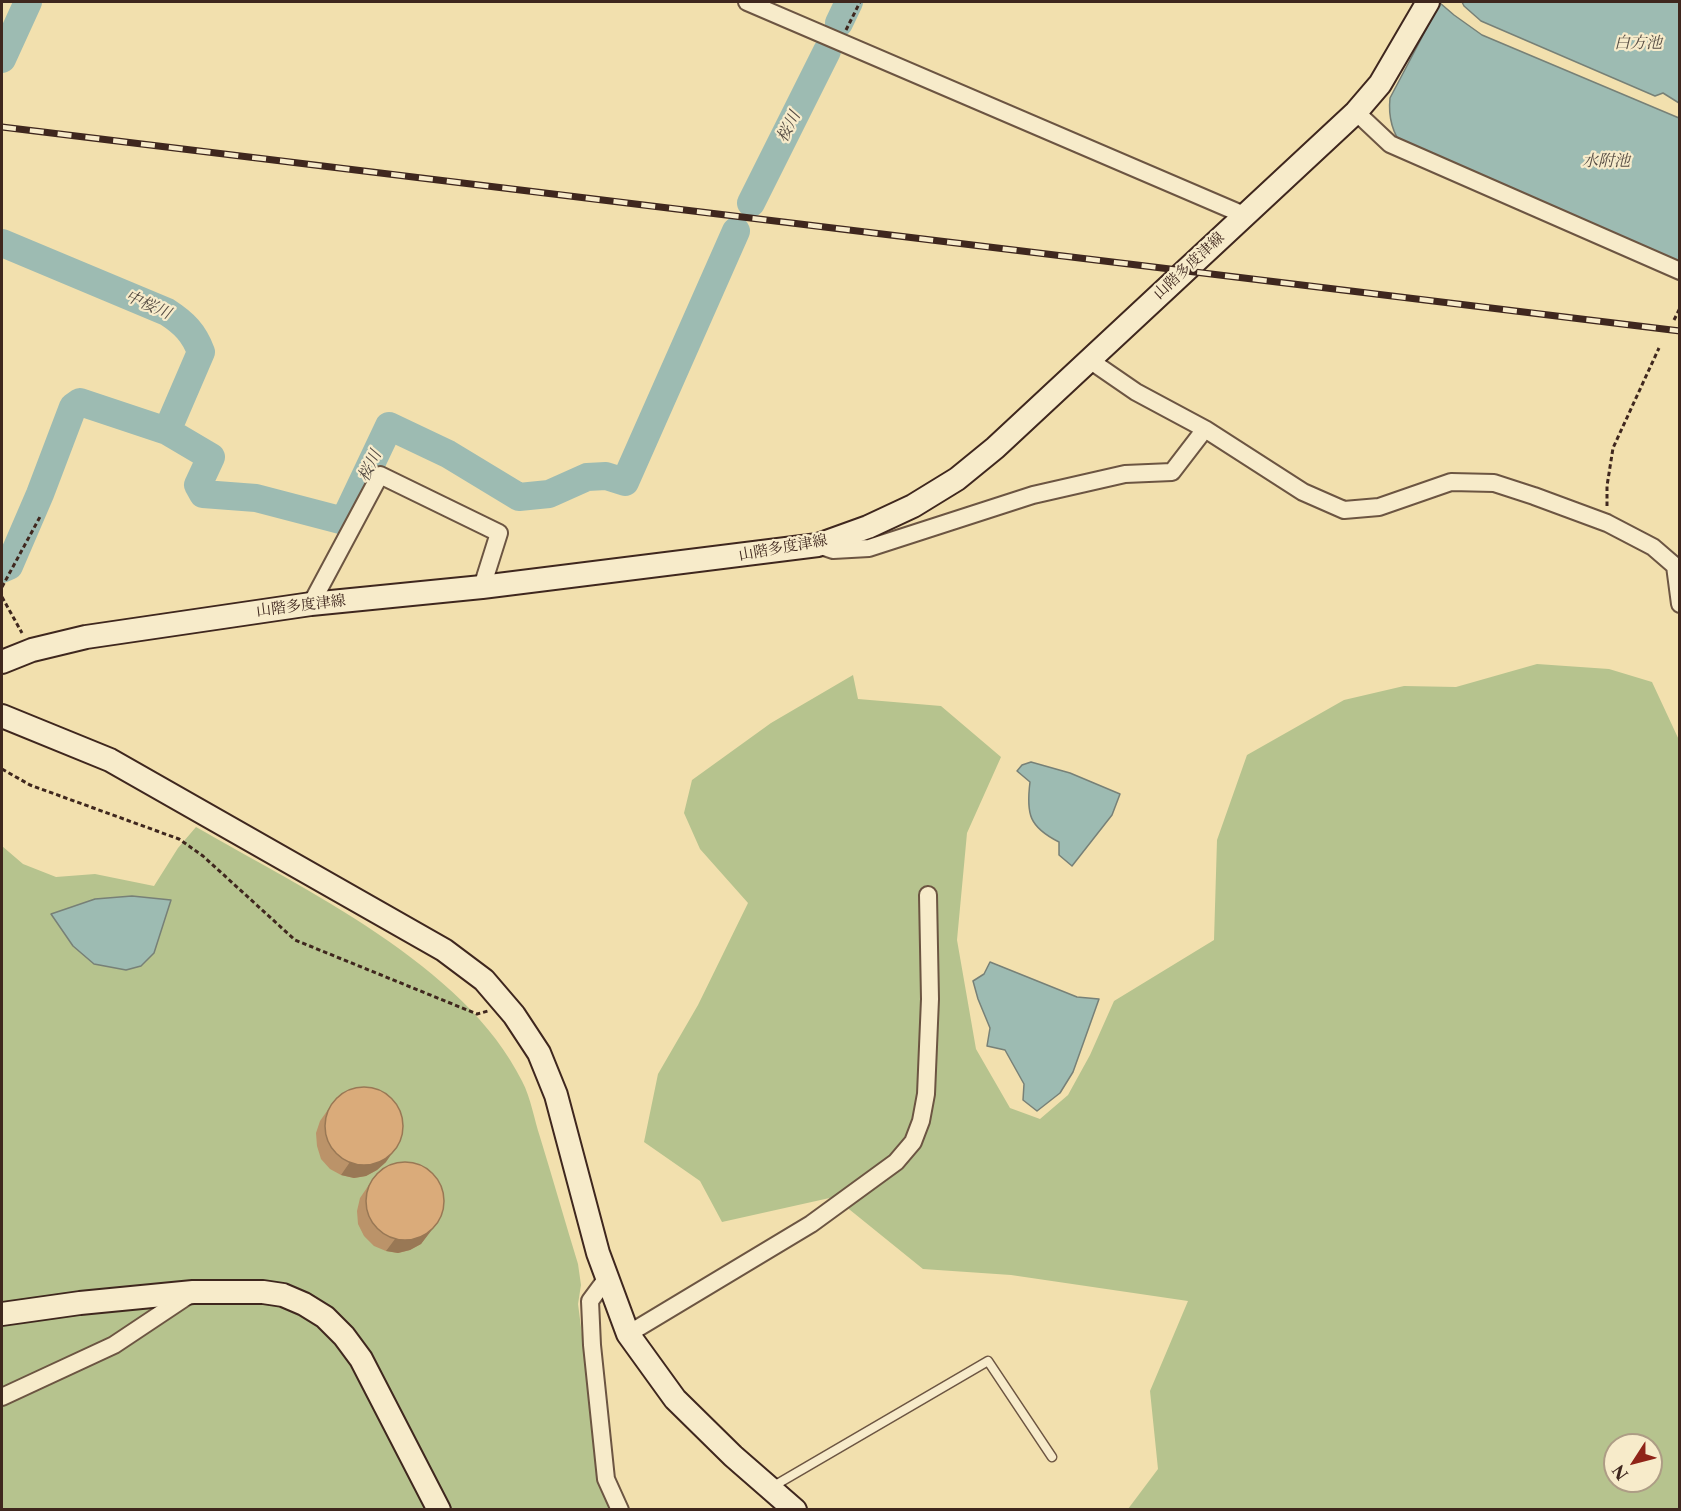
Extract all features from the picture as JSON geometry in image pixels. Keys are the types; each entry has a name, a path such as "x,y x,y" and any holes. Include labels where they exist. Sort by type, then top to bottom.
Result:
{"street":[{"path":"747,2 1244,215"},
{"name":"山階多度津線","path":"2,662 32,650 86,637 311,604 482,587 818,545 868,527 913,506 957,479 995,448 1356,112 1380,84 1428,2"},
{"path":"1356,112 1390,144 1680,271"},
{"path":"1088,359 1136,392 1205,429 1303,492 1344,510 1379,507 1451,482 1494,483 1607,523 1653,547 1675,566 1680,604"},
{"path":"818,545 832,550 869,548 1033,495 1125,474 1172,472 1205,429"},
{"path":"311,604 380,475 499,533 482,587"},
{"path":"2,716 110,760 444,950 484,980 539,1053 556,1095 607,1278 628,1334 675,1399 733,1456 795,1509"},
{"path":"628,1334 811,1224 896,1162 913,1142 921,1121 926,1094 930,999 928,895"},
{"path":"607,1278 590,1301 592,1345 606,1479 620,1509"},
{"path":"2,1397 114,1345 193,1292"},
{"path":"2,1314 80,1303 193,1292 263,1292 283,1295 304,1304 326,1317 361,1359 439,1509"}],"lane":[{"path":"772,1488 988,1361 1052,1457"}],"path":[{"path":"840,43 860,2"},
{"path":"1674,320 1680,308"},
{"path":"1607,523 1607,486 1613,448 1659,348"},
{"path":"2,587 41,514"},
{"path":"2,597 32,650"},
{"path":"2,769 30,785 179,839 203,856 295,940 477,1014 507,1008"}],"green space":[{"path":"1537,664 1609,669 1652,682 1679,740 1679,1509 1128,1509 1158,1469 1150,1391 1188,1301 1011,1275 923,1269 834,1197 722,1222 700,1181 644,1142 658,1074 698,1005 748,903 700,849 684,813 692,780 771,723 853,675 858,699 941,706 1001,757 967,833 957,940 976,1049 1010,1108 1040,1119 1068,1095 1090,1055 1114,1001 1214,940 1217,840 1247,755 1344,700 1404,686 1456,687"},
{"path":"196,827 331,904 422,966 462,1001 496,1039 522,1081 578,1264 581,1285 578,1304 601,1482 612,1509 2,1509 2,846 23,864 56,877 95,874 154,886 178,848"}],"water":[{"name":"白方池","path":"1462,2 1679,2 1679,103 1663,93 1655,96 1481,21"},
{"name":"水附池","path":"1440,3 1482,35 1679,118 1679,267 1404,148 1396,137 1392,125 1390,98"},
{"path":"1031,762 1070,773 1120,794 1112,815 1072,866 1059,855 1059,842 1041,831 1032,818 1029,803 1030,782 1017,771 1022,765"},
{"path":"132,896 171,900 154,953 141,966 126,970 94,964 73,946 51,914 95,899"},
{"path":"990,962 1077,997 1099,999 1073,1072 1060,1093 1037,1111 1023,1100 1024,1084 1005,1050 987,1046 990,1028 973,981 984,974"}],"building":[{"path":"364,1087 379,1090 391,1099 400,1111 403,1126 400,1141 391,1153 379,1162 364,1165 349,1162 337,1153 328,1141 325,1126 328,1111 337,1099 349,1090"},
{"path":"405,1162 420,1165 432,1174 441,1186 444,1201 441,1216 432,1228 420,1237 405,1240 390,1237 378,1228 369,1216 366,1201 369,1186 378,1174 390,1165"}],"waterway":[{"name":"中桜川","path":"2,59 28,2"},
{"name":"桜川","path":"839,23 849,2"},
{"name":"桜川","path":"751,203 827,51"},
{"name":"桜川","path":"2,569 9,566 40,494 73,407 80,402 167,431 211,457 198,485 203,494 256,498 344,521 389,426 448,454 519,497 549,494 587,477 606,476 625,482 736,231"},
{"name":"中桜川","path":"2,243 167,312 188,329 201,352 167,431"}],"railway":[{"path":"2,127 1680,331"}]}
